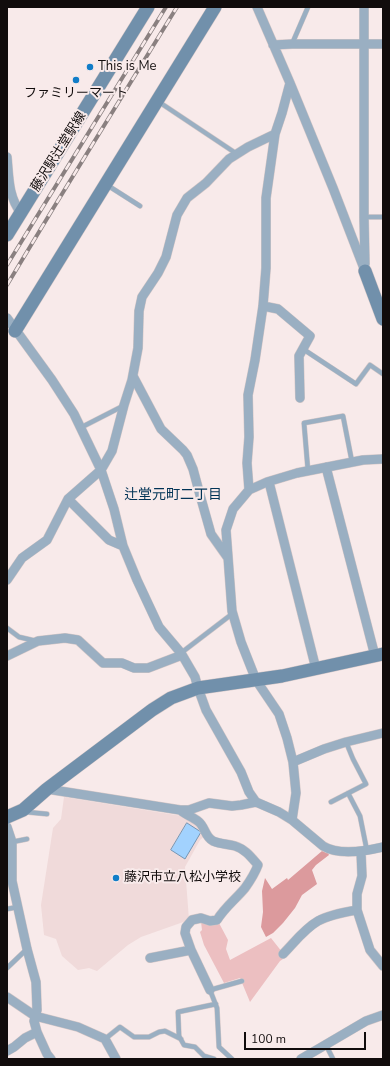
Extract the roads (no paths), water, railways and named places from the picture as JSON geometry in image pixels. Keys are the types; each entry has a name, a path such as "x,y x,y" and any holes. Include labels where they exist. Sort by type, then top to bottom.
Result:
{"street":[{"name":"藤沢駅辻堂駅線","path":"7,235 148,7"},
{"path":"15,331 215,7"},
{"path":"257,7 333,188 383,319"},
{"path":"364,7 365,272"},
{"path":"274,45 383,44"},
{"path":"249,490 247,463 249,437 248,395 263,306 266,268 266,198 275,134 290,83"},
{"path":"7,580 22,558 47,540 68,500 101,470 112,451 133,376 138,348 139,311 142,297 158,273 166,257 177,215 187,198 206,183 229,159 248,147 275,134"},
{"path":"7,158 11,194 21,213"},
{"path":"263,306 278,310 310,336 299,356 300,398"},
{"path":"7,318 52,380 74,414 101,470 114,508 123,546 159,627 182,654 195,677 206,710 241,772 249,792 256,802 279,812 292,820 328,849 338,851 364,851 383,848"},
{"path":"133,376 161,429 187,455 194,468 211,534 228,560"},
{"path":"292,820 296,794 293,762 288,738 279,714 256,680 241,642 233,614 226,530 233,509 249,490 297,473 363,460 383,459"},
{"path":"7,817 23,810 46,789 152,710 171,698 198,688 256,680 379,655 326,467"},
{"path":"269,482 316,669"},
{"path":"68,500 109,540 123,546"},
{"path":"7,656 38,641 65,638 78,640 103,663 122,663 134,668 148,668 182,654"},
{"path":"293,762 324,749 383,733"},
{"path":"46,789 180,810 189,810 209,803 232,806 256,802"},
{"path":"180,810 184,814 198,820 212,841 245,850 258,865 255,873 245,888 229,904 217,920 201,918 192,920 186,927 185,933 191,950 210,990"},
{"path":"7,827 12,842 12,881 36,982 37,1010 34,1021 37,1032 47,1054 51,1059"},
{"path":"364,851 362,876 357,894 357,910 370,950 383,966"},
{"path":"283,954 303,933 318,921 339,913 357,910"},
{"path":"150,958 160,952 191,950"},
{"path":"7,997 35,1016 78,1027 105,1039 116,1059"},
{"path":"301,1059 366,1021 383,1015"},
{"path":"7,1051 25,1038 37,1032"}],"lane":[{"path":"292,44 308,7"},
{"path":"157,101 237,154"},
{"path":"106,184 140,206"},
{"path":"364,217 383,217"},
{"path":"303,349 356,384 370,365 383,374"},
{"path":"80,428 124,405"},
{"path":"308,471 304,423 343,416 352,462"},
{"path":"182,654 233,614"},
{"path":"7,628 19,636 38,641"},
{"path":"331,802 366,784 346,742"},
{"path":"348,793 360,816 364,851"},
{"path":"20,811 47,814"},
{"path":"12,842 27,839"},
{"path":"7,910 18,907"},
{"path":"7,968 27,949"},
{"path":"232,1059 219,1047 217,1008 210,990 242,981"},
{"path":"214,1059 204,1056 195,1047 184,1045 179,1036 178,1012 216,1004"},
{"path":"105,1039 120,1026 134,1037 149,1037 158,1032 165,1031 181,1039"},
{"path":"326,1045 333,1059"}],"water":[{"path":"187,823 201,832 185,859 171,850"}],"railway":[{"path":"7,265 166,7"},
{"path":"7,285 177,7"}],"place":[{"name":"This is Me","path":"90,67"},
{"name":"ファミリーマート","path":"76,80"},
{"name":"藤沢市立八松小学校","path":"116,878"}],"district":[{"name":"辻堂元町二丁目","path":"173,496"}]}
